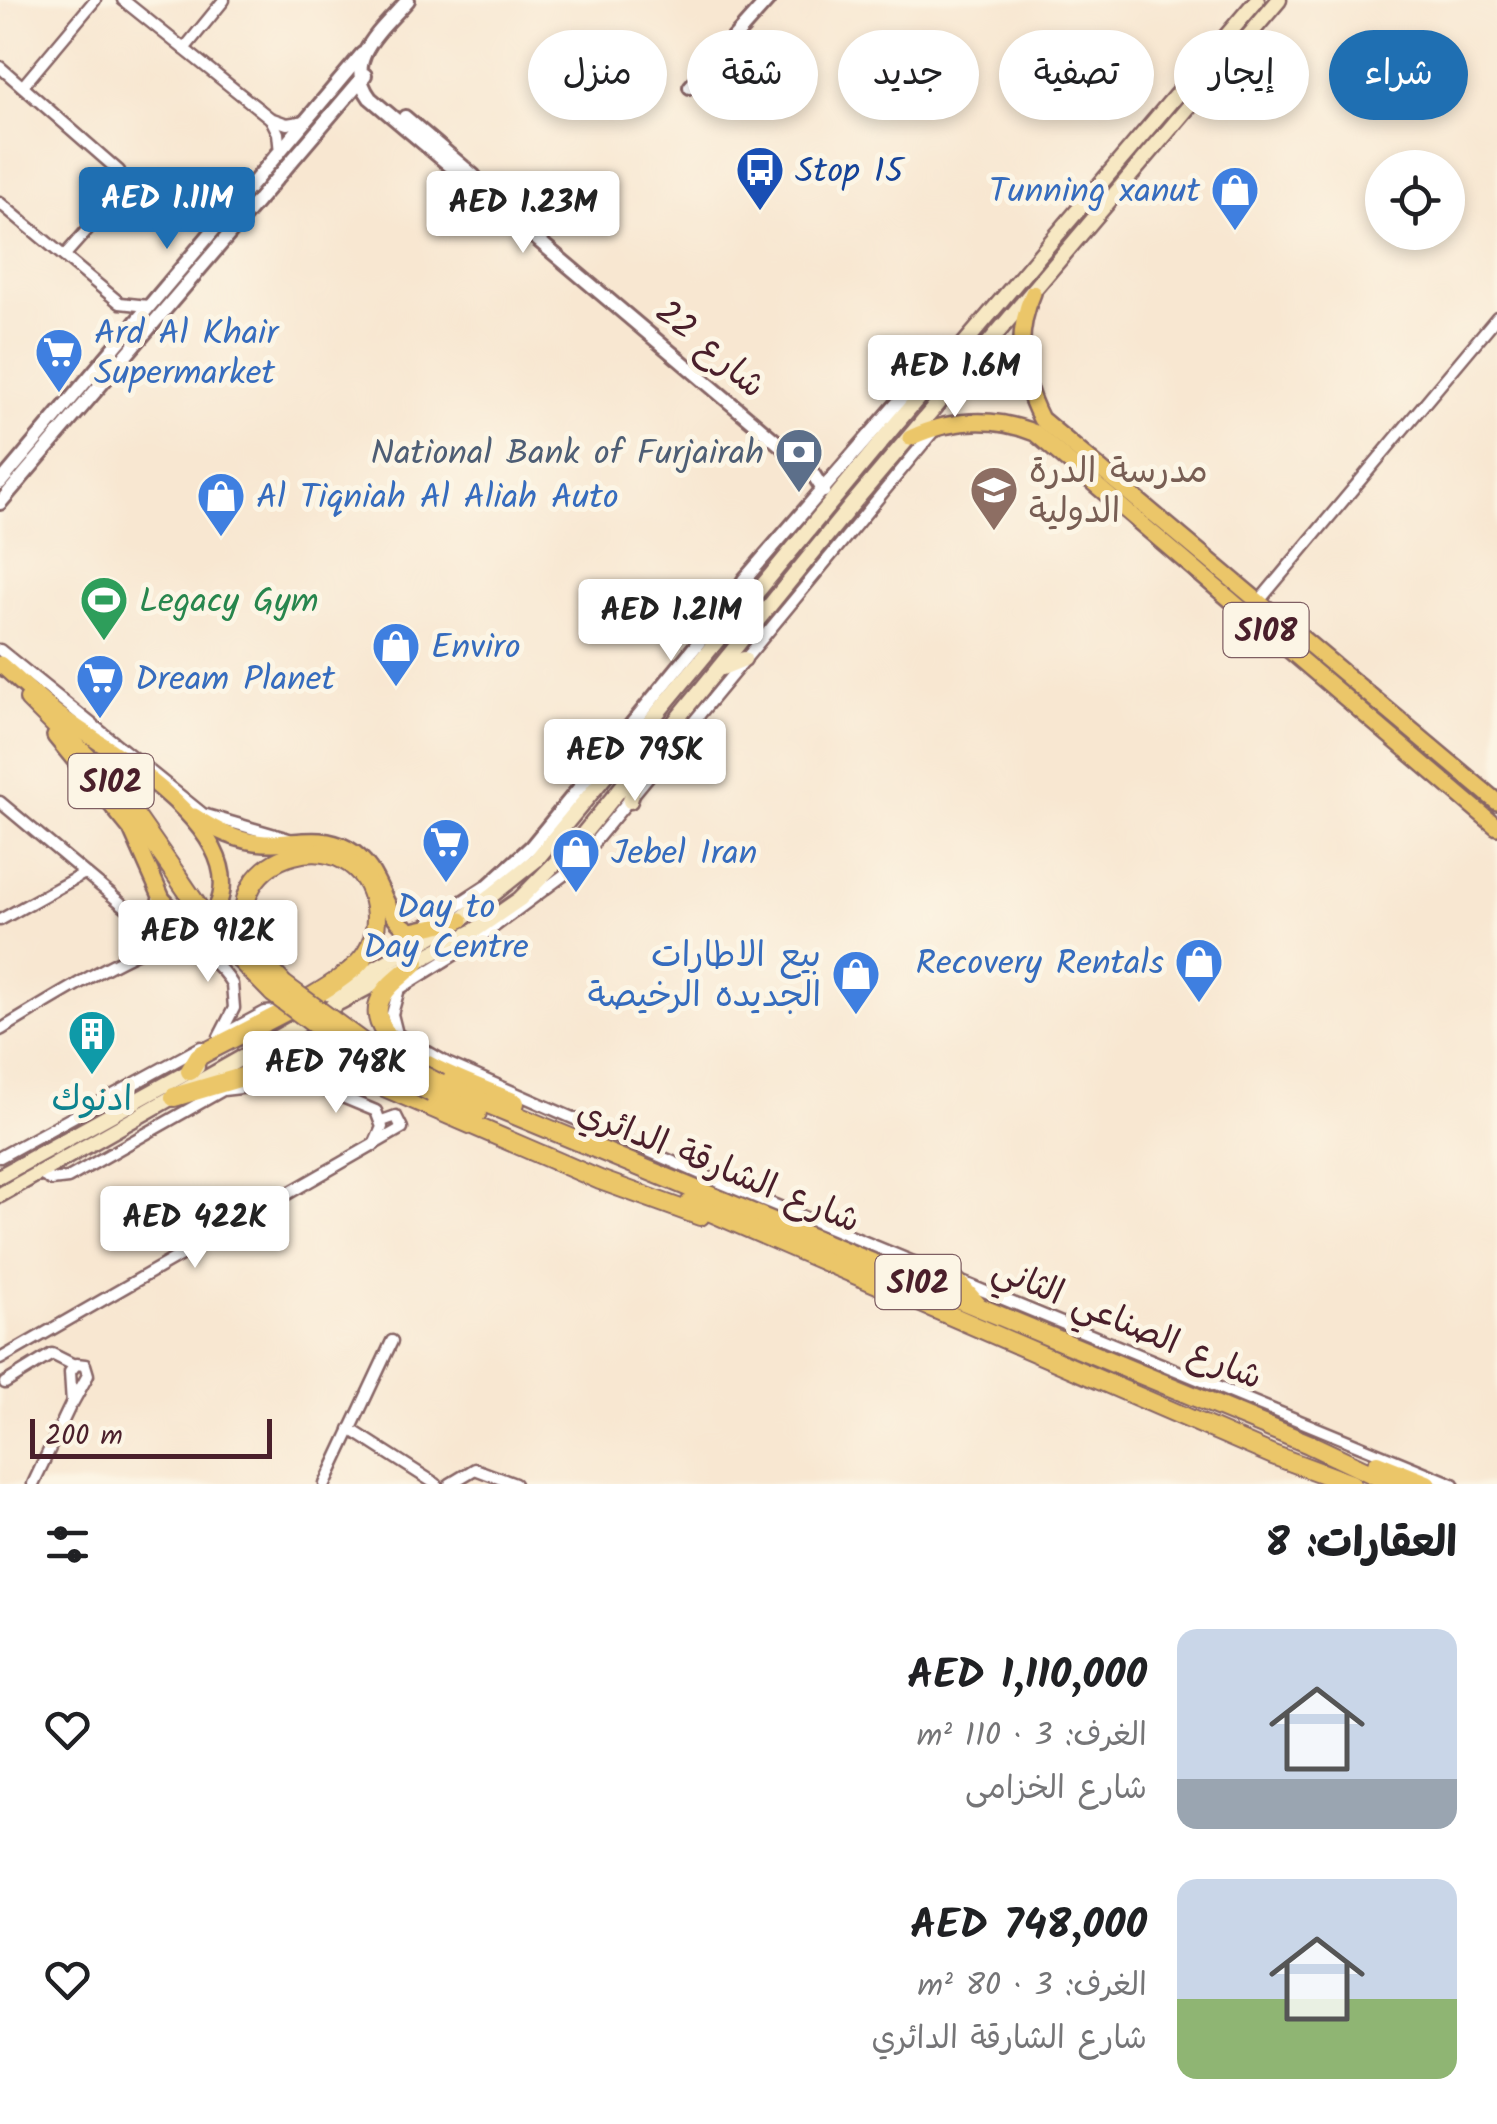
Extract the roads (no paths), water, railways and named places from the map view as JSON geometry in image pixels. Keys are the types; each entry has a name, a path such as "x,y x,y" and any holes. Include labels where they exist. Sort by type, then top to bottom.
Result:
{"highway":[{"name":"S102","path":"29,700 110,780 182,874"},
{"name":"S102","path":"64,719 130,788 182,874"},
{"path":"190,1071 195,1059 279,996 352,969 375,934 372,892 352,867 330,854 304,852 276,861 254,883 246,900 249,941 279,996"},
{"name":"شارع الشارقة الدائري","path":"182,874 224,936 279,996 370,1048 429,1092 1273,1455 1351,1484"},
{"path":"416,962 380,1002 381,1029 393,1045 430,1065 742,1202 769,1220"},
{"path":"174,1097 251,1071 293,1066 350,1073 429,1092"},
{"name":"شارع الشارقة الدائري","path":"429,1092 769,1220 1309,1444 1394,1484"},
{"path":"954,1279 980,1308"},
{"path":"1309,1444 1344,1452 1428,1484"},
{"path":"1273,1455 1324,1484"}],"main road":[{"path":"0,1176 460,920 536,860 598,789 844,476 925,388 1258,0"},
{"path":"0,1195 499,915 580,838 1279,0"},
{"path":"910,438 940,426 991,422 1038,426 1025,384 1021,354 1022,320 1033,294"},
{"name":"S108","path":"1038,426 1260,600 1497,802"},
{"name":"S108","path":"1038,426 1497,827"},
{"path":"794,598 796,576"},
{"path":"717,671 744,658"},
{"name":"S102","path":"0,664 64,719"},
{"name":"S102","path":"0,676 29,700"},
{"path":"29,700 38,717 119,812 187,942"},
{"path":"64,719 129,762 178,805 228,835 265,843 325,841 360,858 379,880 395,920 414,932 460,920"},
{"path":"598,789 602,762"},
{"path":"630,800 640,764"},
{"path":"162,897 178,914 200,918 213,912 222,894 214,852 178,805"},
{"path":"518,860 536,860"},
{"path":"146,949 164,926 162,897"},
{"path":"499,915 517,912"}],"street":[{"path":"22,86 95,0"},
{"path":"184,49 224,0"},
{"path":"0,482 366,48 411,0"},
{"path":"0,503 363,76 371,54 411,0"},
{"path":"741,30 768,0"},
{"path":"120,1 270,118 287,124 307,121"},
{"path":"363,76 366,48"},
{"path":"0,67 114,164 122,178 119,194 64,256"},
{"name":"شارع 22","path":"363,76 390,104 817,471 844,476"},
{"name":"شارع 22","path":"363,76 370,98 811,471 824,491"},
{"path":"270,118 278,133 280,153"},
{"path":"0,203 120,303 148,306"},
{"path":"120,303 127,332"},
{"path":"1260,600 1497,316"},
{"name":"شارع الصناعي الثاني","path":"940,426 911,452 572,869 517,912 399,989 392,1014 402,1040 719,1182 1453,1484"},
{"path":"16,484 11,476 36,440"},
{"path":"414,932 467,902 518,860 730,604 744,580 824,491 844,476"},
{"path":"0,650 203,814 295,841"},
{"path":"0,802 134,914 146,933 146,949"},
{"path":"0,920 83,874"},
{"path":"134,914 152,913 162,897"},
{"path":"0,1030 146,949 187,942 227,976 234,988 232,1018 218,1037"},
{"path":"0,1157 265,1012 279,996"},
{"path":"306,1082 370,1108 382,1122"},
{"path":"38,1174 51,1180 68,1178 222,1090 306,1082 429,1092"},
{"path":"0,1359 371,1149 402,1128 396,1116 382,1122 371,1149"},
{"path":"325,1484 392,1341"},
{"path":"5,1383 46,1357 58,1354 72,1366 84,1365 88,1374 33,1484"},
{"path":"71,1404 72,1366"},
{"path":"350,1429 436,1484"},
{"path":"452,1484 473,1475 496,1476 515,1484"}],"place":[{"name":"Stop 15","path":"760,212"},
{"name":"Tunning xanut","path":"1235,232"},
{"name":"Ard Al Khair Supermarket","path":"59,394"},
{"name":"National Bank of Furjairah","path":"799,494"},
{"name":"مدرسة الدرة الدولية","path":"994,532"},
{"name":"Al Tiqniah Al Aliah Auto","path":"221,538"},
{"name":"Legacy Gym","path":"104,642"},
{"name":"Enviro","path":"396,688"},
{"name":"Dream Planet","path":"100,720"},
{"name":"Day to Day Centre","path":"446,884"},
{"name":"Jebel Iran","path":"576,894"},
{"name":"Recovery Rentals","path":"1199,1004"},
{"name":"بيع الاطارات الجديده الرخيصة","path":"856,1016"},
{"name":"ادنوك","path":"92,1076"}]}
